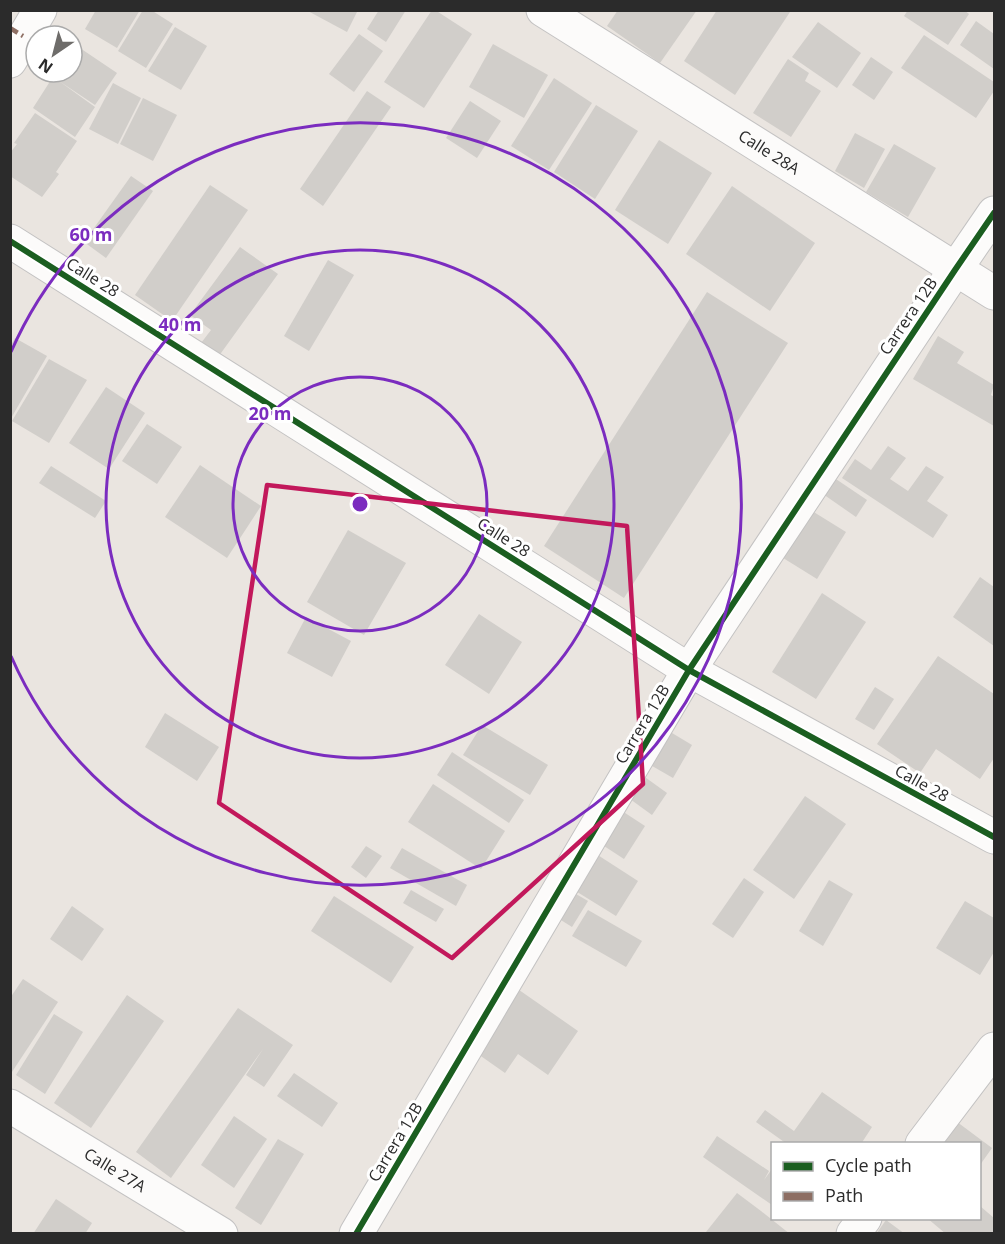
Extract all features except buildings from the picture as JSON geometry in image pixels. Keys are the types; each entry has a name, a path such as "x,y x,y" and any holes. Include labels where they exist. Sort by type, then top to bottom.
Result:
{"street":[{"path":"10,61 40,10"},
{"name":"Calle 28A","path":"543,10 578,20 955,270 994,293"},
{"name":"Carrera 12B","path":"356,1233 689,670 994,213"},
{"name":"Calle 28","path":"10,241 689,670 994,837"},
{"path":"923,1142 994,1049"},
{"name":"Calle 27A","path":"10,1106 221,1233"},
{"path":"853,1233 863,1220"}],"highlighted area":[{"path":"267,485 627,526 643,784 452,958 219,803"}],"marked path":[{"path":"10,28 23,36"}],"cycle path":[{"path":"356,1234 689,670 994,213"},
{"path":"10,241 689,670 994,837"}]}
